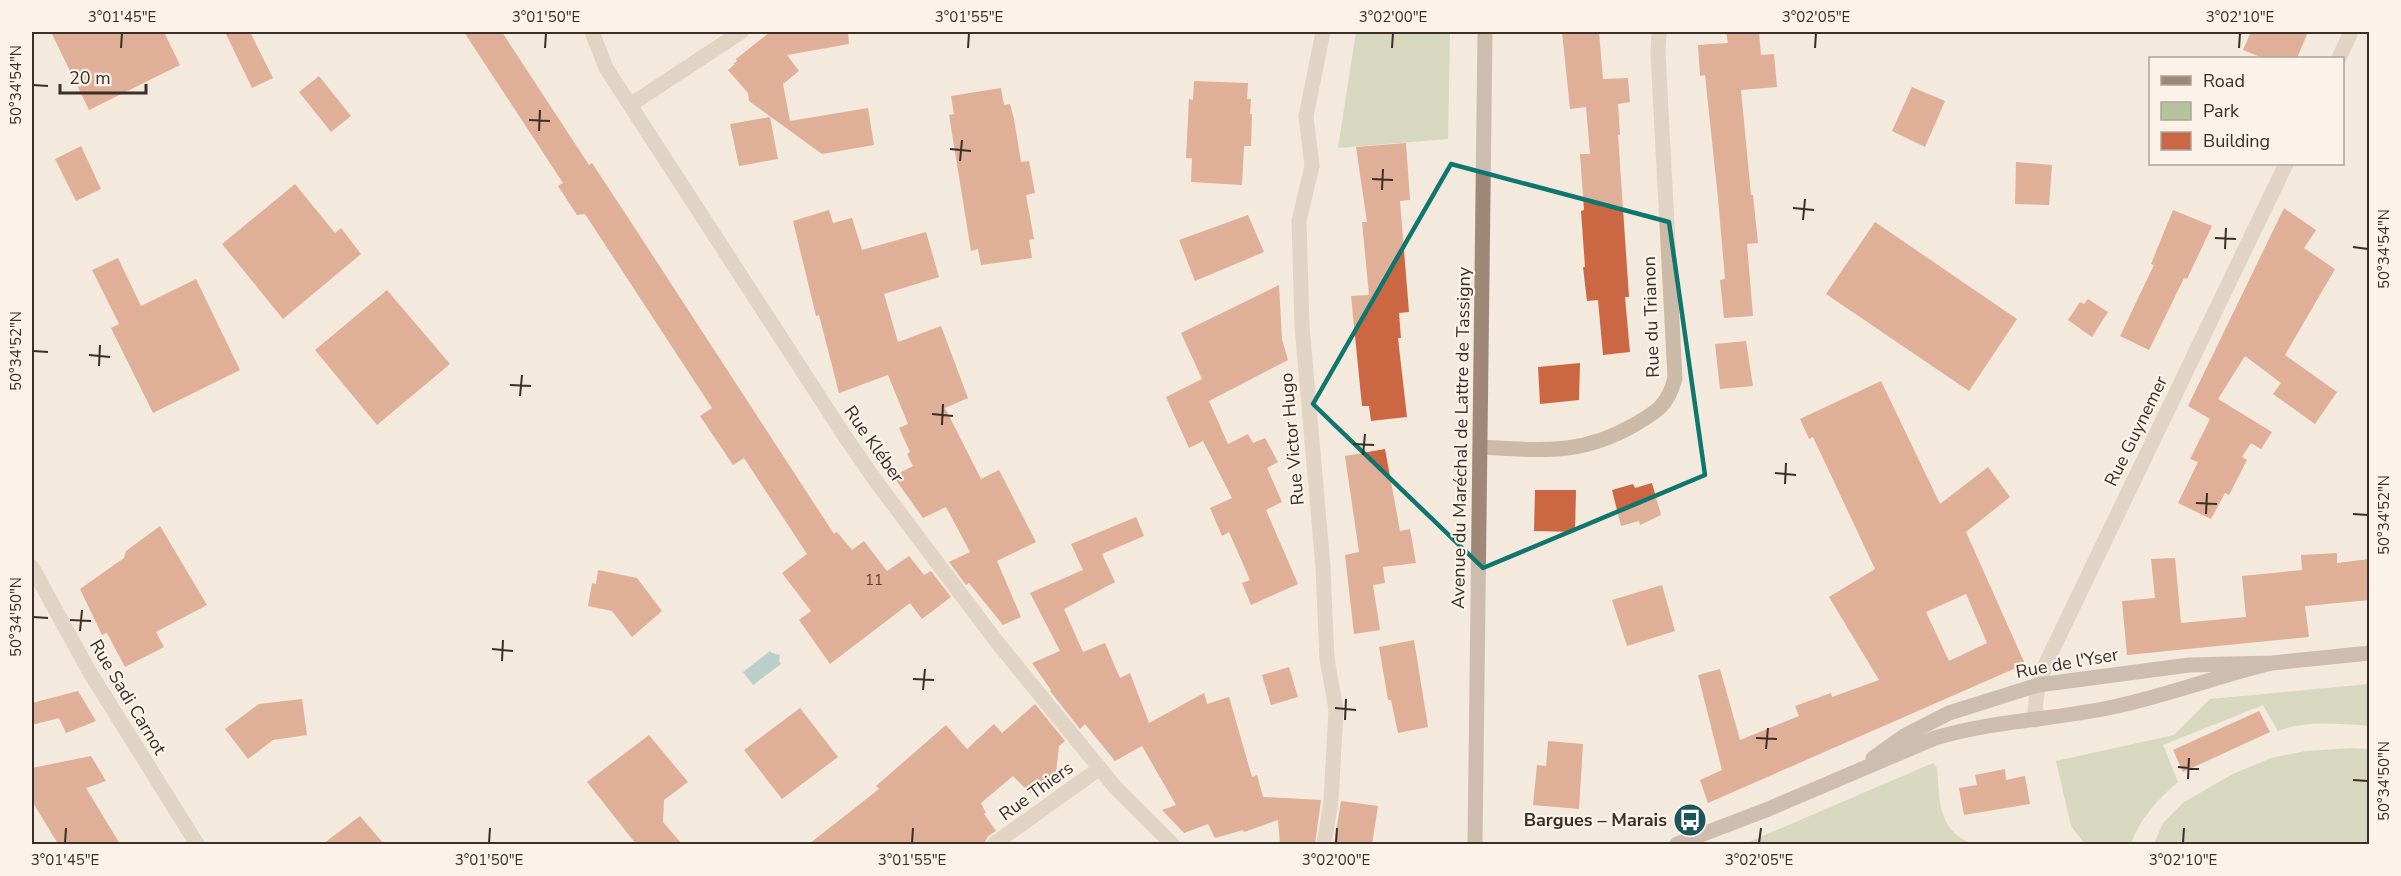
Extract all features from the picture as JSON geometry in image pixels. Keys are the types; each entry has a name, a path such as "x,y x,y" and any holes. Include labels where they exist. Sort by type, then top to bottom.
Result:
{"street":[{"name":"Rue Kléber","path":"592,32 606,68 857,455 997,642 1122,794 1172,844"},
{"path":"630,105 741,32"},
{"name":"Rue Victor Hugo","path":"1323,32 1306,116 1312,166 1299,221 1302,326 1323,567 1327,659 1336,709 1331,801 1324,844"},
{"name":"Avenue du Maréchal de Lattre de Tassigny","path":"1475,844 1485,32"},
{"name":"Rue du Trianon","path":"1481,447 1569,449 1585,447 1604,441 1651,415 1664,405 1671,394 1675,378 1658,53 1659,32"},
{"path":"2339,57 2351,32"},
{"name":"Rue Guynemer","path":"2035,720 2038,685 2286,165"},
{"name":"Rue Sadi Carnot","path":"32,567 89,671 197,844"},
{"name":"Rue de l'Yser","path":"1852,773 1904,736 1928,723 1984,701 2038,685 2189,665 2272,663 2370,653"},
{"name":"Rue de l'Yser","path":"1677,844 1766,810 1915,745 1962,730 2110,708 2272,663"},
{"name":"Rue Thiers","path":"994,844 1100,768"}],"highlighted area":[{"path":"1451,164 1669,222 1705,475 1483,568 1313,404"}],"green space":[{"path":"1356,32 1450,32 1448,139 1338,148"},
{"path":"2369,684 2369,726 2311,724 2278,731 2263,705 2163,745 2178,782 2150,810 2131,844 2085,844 2071,826 2056,761 2174,735 2210,699"},
{"path":"2369,749 2369,844 2154,844 2163,823 2184,802 2233,774 2271,758 2306,751"},
{"path":"1933,763 1937,768 1940,803 1946,822 1952,831 1972,844 1744,844"}],"water":[{"path":"770,651 780,655 781,664 753,685 743,672"}],"building":[{"path":"51,32 164,32 180,65 89,110"},
{"path":"225,32 250,32 273,78 252,88"},
{"path":"464,32 502,32 589,165 592,163 834,534 837,532 852,550 864,541 887,571 909,556 924,575 931,571 951,597 922,619 910,603 830,664 799,620 811,611 782,573 807,554 744,458 733,465 700,416 712,408 585,214 577,215 558,186 563,183"},
{"path":"770,32 848,32 849,44 787,55 799,71 783,84 790,121 868,108 874,145 822,154 749,101 748,93 728,70 735,64 733,64 737,61 736,59"},
{"path":"1562,32 1599,32 1603,79 1628,78 1630,102 1618,104 1620,135 1618,135 1629,297 1625,297 1630,352 1603,355 1598,300 1587,301 1583,267 1585,267 1581,211 1584,210 1580,154 1590,154 1586,107 1570,109"},
{"path":"1726,32 1759,32 1761,55 1774,54 1777,87 1741,90 1758,243 1747,244 1753,316 1724,318 1720,280 1725,279 1718,198 1705,75 1700,76 1698,45 1728,43"},
{"path":"2251,32 2308,32 2297,57 2260,57 2243,50"},
{"path":"319,76 351,116 331,132 299,92"},
{"path":"1194,81 1248,83 1247,99 1251,99 1250,114 1252,114 1251,146 1244,146 1242,185 1191,182 1192,158 1186,158 1189,99 1193,100"},
{"path":"1912,87 1945,101 1925,147 1892,131"},
{"path":"1001,88 1004,105 1010,104 1021,162 1029,161 1035,193 1026,195 1034,239 1029,240 1032,258 981,265 978,249 971,251 949,115 954,114 951,96"},
{"path":"770,117 778,159 739,166 730,124"},
{"path":"1406,143 1410,200 1400,201 1409,312 1399,313 1401,338 1398,338 1407,417 1371,421 1369,406 1362,406 1351,296 1369,295 1362,222 1367,222 1356,147"},
{"path":"81,146 101,189 76,201 55,159"},
{"path":"2016,162 2052,165 2049,205 2015,204"},
{"path":"295,184 335,233 341,228 361,254 283,319 222,244"},
{"path":"2284,208 2316,230 2304,248 2335,269 2285,355 2337,392 2315,424 2273,394 2281,383 2245,356 2218,399 2272,432 2261,449 2251,443 2242,457 2247,460 2229,495 2225,493 2211,519 2178,503 2198,462 2190,459 2210,419 2188,406"},
{"path":"829,210 833,223 852,218 862,250 926,232 939,277 884,294 898,342 941,326 968,398 945,408 981,479 999,470 1036,542 997,561 1021,617 1003,625 969,583 966,585 949,562 970,552 946,507 923,518 893,476 913,466 907,454 910,452 899,428 908,424 888,375 839,393 819,315 816,316 793,221"},
{"path":"2173,210 2212,226 2149,350 2120,336 2154,265 2151,264"},
{"path":"1248,215 1264,252 1195,281 1179,240"},
{"path":"1875,222 2017,319 1969,391 1826,294"},
{"path":"118,258 141,306 196,279 240,370 153,413 111,328 119,324 92,270"},
{"path":"1279,285 1282,339 1288,360 1209,401 1228,444 1248,434 1253,443 1265,438 1278,462 1267,468 1282,502 1266,510 1298,584 1251,605 1242,583 1250,580 1229,532 1222,536 1210,508 1232,498 1203,441 1189,448 1166,397 1202,379 1181,333"},
{"path":"387,290 450,364 377,425 315,350"},
{"path":"2088,299 2108,312 2092,337 2068,320 2080,302 2084,304"},
{"path":"1746,341 1753,386 1720,389 1715,344"},
{"path":"1580,363 1579,400 1540,404 1538,367"},
{"path":"1881,381 1940,504 1988,467 2010,497 1966,532 2025,664 1708,803 1700,780 1722,770 1698,675 1720,669 1740,740 1799,716 1795,706 1831,693 1832,697 1879,680 1829,597 1875,569 1813,437 1809,439 1800,419","holes":["1966,594 1987,643 1949,661 1926,612"]},
{"path":"1385,449 1400,531 1410,529 1416,563 1383,567 1385,583 1373,585 1380,630 1354,634 1345,555 1359,552 1345,456"},
{"path":"1652,483 1661,515 1640,525 1639,521 1621,526 1612,490 1633,484 1635,488"},
{"path":"1535,490 1576,490 1575,532 1534,531"},
{"path":"1136,517 1144,536 1102,554 1115,582 1064,609 1083,652 1105,643 1120,678 1130,673 1149,723 1204,693 1207,704 1229,697 1252,777 1257,775 1263,797 1321,800 1315,844 1280,844 1278,820 1244,832 1243,830 1215,838 1208,824 1184,833 1162,810 1176,805 1142,746 1115,761 1085,724 1080,729 1050,691 1032,663 1060,651 1030,593 1083,570 1071,544"},
{"path":"160,526 207,605 156,632 164,647 125,667 107,633 102,635 80,589 124,558 126,551"},
{"path":"2337,553 2337,563 2370,559 2370,600 2305,606 2309,637 2127,655 2122,601 2155,598 2151,559 2175,558 2181,623 2246,617 2242,576 2302,570 2301,555"},
{"path":"598,570 637,578 662,611 632,637 612,611 588,606 592,583 596,584"},
{"path":"1662,585 1675,631 1627,646 1612,600"},
{"path":"1414,640 1428,727 1398,733 1391,700 1388,700 1379,647"},
{"path":"1289,667 1298,697 1271,705 1262,675"},
{"path":"78,691 96,721 66,733 59,718 32,725 32,703"},
{"path":"302,699 307,735 273,740 248,759 225,729 259,704"},
{"path":"1035,704 1065,741 1059,746 1056,773 1030,793 1013,776 981,803 986,813 984,814 996,831 988,836 984,844 809,844 879,789 876,786 946,725 967,749 994,724 1002,733"},
{"path":"800,708 838,757 782,799 744,750"},
{"path":"2259,711 2270,732 2183,772 2173,750"},
{"path":"649,735 688,782 664,800 663,822 682,844 636,844 587,782"},
{"path":"1548,741 1583,744 1579,809 1533,805 1537,765 1546,766"},
{"path":"91,756 106,781 86,788 120,844 58,844 32,801 32,768"},
{"path":"2005,769 2006,780 2025,776 2030,804 1964,815 1959,788 1977,785 1975,775"},
{"path":"1341,801 1378,806 1372,844 1334,844"},
{"path":"360,816 384,844 323,844"}],"place":[{"name":"Bargues – Marais","path":"1690,820"}]}
